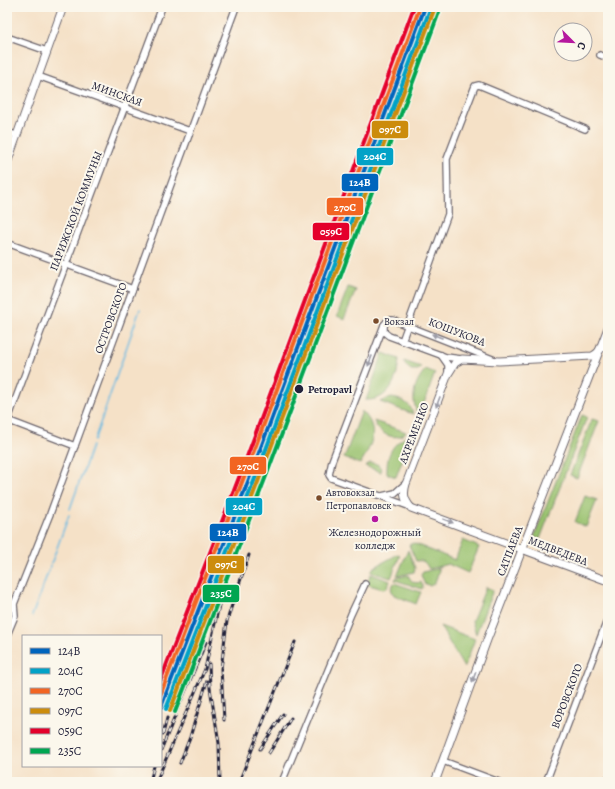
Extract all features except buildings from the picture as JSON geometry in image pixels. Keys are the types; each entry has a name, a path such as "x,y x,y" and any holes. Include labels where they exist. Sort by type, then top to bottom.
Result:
{"street":[{"path":"7,163 63,7"},
{"name":"ПАРИЖСКОЙ КОММУНЫ","path":"7,421 162,7"},
{"name":"ОСТРОВСКОГО","path":"7,635 14,616 14,604 50,514 236,7"},
{"path":"7,37 47,51"},
{"path":"600,55 608,58"},
{"name":"МИНСКАЯ","path":"38,76 190,131"},
{"path":"402,341 448,214 447,159 475,86 479,85 585,129"},
{"path":"7,132 16,135"},
{"path":"7,243 133,289"},
{"name":"КОШУКОВА","path":"384,325 386,321 391,319 480,352 499,361"},
{"path":"384,325 383,329 385,333 402,341 441,355 462,359"},
{"path":"384,325 332,461 329,475 331,478 411,508"},
{"path":"608,329 608,334"},
{"name":"САТПАЕВА","path":"435,782 487,640 608,329"},
{"path":"598,353 608,343"},
{"name":"КОШУКОВА","path":"462,359 499,361 592,356 598,353"},
{"path":"441,355 448,365 448,374"},
{"name":"АХРЕМЕНКО","path":"411,508 404,496 406,484 448,374 457,361 462,359"},
{"path":"7,421 75,446"},
{"path":"379,496 387,496 395,493 406,484"},
{"name":"МЕДВЕДЕВА","path":"411,508 608,581"},
{"path":"282,782 350,614 365,584"},
{"path":"7,602 14,604"},
{"name":"ВОРОВСКОГО","path":"546,782 608,618"},
{"path":"443,761 495,781"}],"green space":[{"path":"348,287 356,290 344,319 337,316"},
{"path":"383,353 399,359 397,374 391,387 386,393 381,397 366,400"},
{"path":"404,361 421,367 418,370 411,370 405,365"},
{"path":"426,369 435,373 419,417 414,404 414,392 418,380"},
{"path":"391,398 398,399 408,404 413,414 380,402"},
{"path":"362,411 371,424 372,437 371,444 360,464 344,458"},
{"path":"582,415 587,417 540,539 534,537"},
{"path":"592,419 599,421 577,478 570,475"},
{"path":"374,421 406,432 397,437 392,437 383,433"},
{"path":"412,434 396,477 387,474 389,454 392,449 405,437"},
{"path":"370,463 375,463 378,465 381,472 365,466"},
{"path":"585,496 597,500 586,527 575,522"},
{"path":"463,540 479,547 468,573 448,564 429,569 424,562 416,561 409,545 413,543 455,560"},
{"path":"408,550 415,568 414,572 397,576"},
{"path":"398,554 400,555 391,578 371,572 373,568"},
{"path":"439,568 435,583 430,586 424,583 421,575 423,572"},
{"path":"371,574 390,581 387,588 383,589 366,584"},
{"path":"408,575 413,582 421,582 423,587 422,589 395,580 396,578"},
{"path":"394,583 421,592 416,604 394,595 391,589"},
{"path":"486,587 493,590 476,634 472,621"},
{"path":"440,626 475,639 464,668"}],"waterway":[{"path":"94,441 140,309"},
{"path":"70,509 92,446"},
{"path":"32,616 69,515"}],"railway":[{"path":"171,694 429,7"},
{"path":"224,720 221,669 227,621 249,555"},
{"path":"156,782 205,669 223,587"},
{"path":"162,748 206,642"},
{"path":"239,782 295,642"},
{"path":"209,664 210,688 219,743 220,782"},
{"path":"180,763 190,737 207,681"},
{"path":"260,749 283,714"},
{"path":"163,734 167,718"},
{"path":"269,753 291,718"},
{"path":"150,782 154,767"}],"transit line":[{"name":"059С","path":"162,676 245,462 414,7"},
{"name":"270С","path":"162,690 249,464 420,7"},
{"name":"124В","path":"162,704 254,466 425,7"},
{"name":"204С","path":"166,709 259,468 430,9"},
{"name":"097С","path":"170,711 263,469 434,10"},
{"name":"235С","path":"175,712 268,471 439,12"}],"place":[{"name":"Вокзал","path":"376,321"},
{"name":"Petropavl","path":"299,389"},
{"name":"Автовокзал Петропавловск","path":"319,498"},
{"name":"Железнодорожный колледж","path":"375,519"}]}
